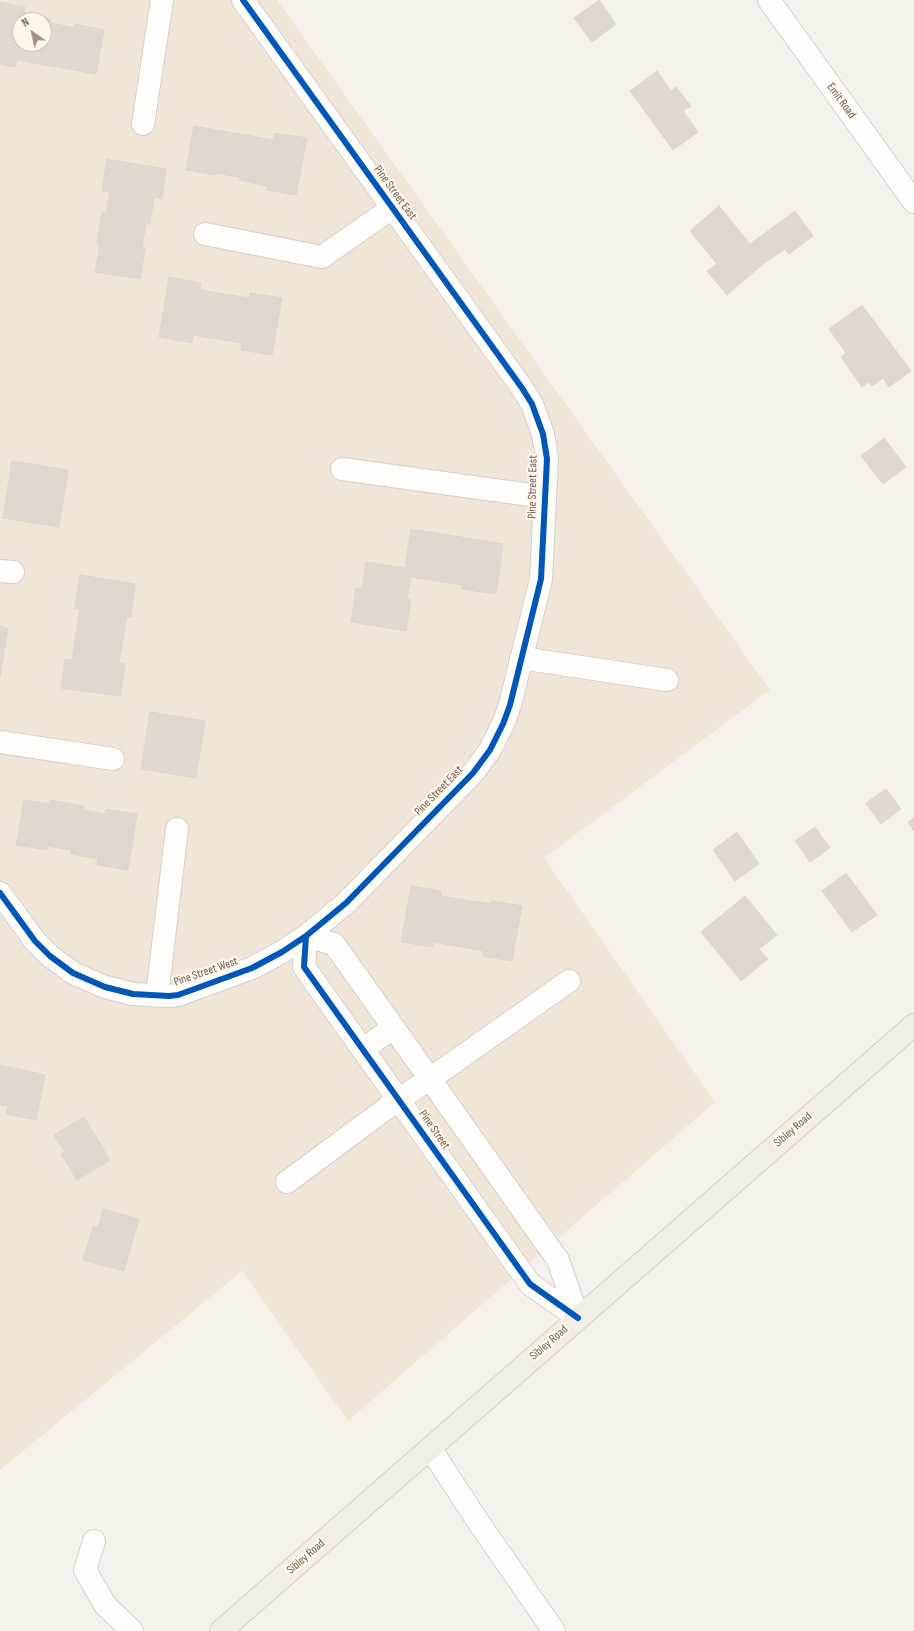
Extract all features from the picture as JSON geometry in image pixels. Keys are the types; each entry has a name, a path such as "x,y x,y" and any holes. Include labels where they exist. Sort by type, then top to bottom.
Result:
{"main road":[{"name":"Sibley Road","path":"222,1631 914,1025"}],"street":[{"path":"143,124 162,0"},
{"name":"Pine Street East","path":"243,0 532,404 543,434 547,459 541,579 510,705 503,724 490,750 473,773 346,903 306,936"},
{"name":"Emit Road","path":"768,0 914,202"},
{"path":"205,234 322,257 392,208"},
{"path":"342,469 545,497"},
{"path":"522,658 667,680"},
{"path":"0,742 113,759"},
{"path":"157,996 177,829"},
{"name":"Pine Street West","path":"0,893 35,941 50,956 73,973 105,987 133,994 157,996 178,995 252,968 282,952 306,936"},
{"path":"306,936 334,944 558,1260 578,1318"},
{"name":"Pine Street","path":"306,936 304,967 530,1284 578,1318"},
{"path":"287,1182 399,1099 430,1079 569,981"},
{"path":"363,1049 393,1028"},
{"path":"430,1448 483,1529 554,1631"},
{"path":"94,1541 84,1570 105,1605 132,1631"}],"shaded area":[{"path":"0,0 277,0 770,690 544,858 715,1102 348,1421 242,1271 0,1470"}],"building":[{"path":"599,0 616,24 592,42 574,18"},
{"path":"0,2 25,7 24,12 12,12 12,52 52,52 52,23 75,28 75,24 104,30 96,74 17,60 15,67 0,64"},
{"path":"657,71 671,91 676,87 691,106 683,111 698,132 673,150 630,91"},
{"path":"194,126 274,140 275,133 307,138 296,195 266,190 267,186 239,180 240,177 215,173 215,175 186,170"},
{"path":"107,159 166,169 162,199 154,197 150,224 146,224 142,247 145,248 140,279 95,272 100,245 97,244 102,213 106,214 110,192 102,191"},
{"path":"719,206 750,244 795,211 813,236 789,254 785,249 764,263 727,295 707,271 717,264 690,231"},
{"path":"169,277 201,283 200,290 249,298 250,293 282,298 272,355 241,350 242,343 193,335 192,343 159,337"},
{"path":"862,305 911,371 889,387 883,378 872,386 869,382 862,387 841,357 846,353 829,329"},
{"path":"884,438 906,467 883,484 861,456"},
{"path":"12,461 68,470 59,527 3,518"},
{"path":"411,529 503,544 496,594 462,589 463,585 411,577 407,599 411,600 406,631 351,622 356,588 362,589 366,562 405,568"},
{"path":"80,575 135,584 131,617 127,616 119,663 125,664 120,696 61,688 65,659 72,660 80,609 75,608"},
{"path":"0,626 8,628 0,677"},
{"path":"150,712 205,721 196,778 141,769"},
{"path":"886,789 901,809 881,824 866,803"},
{"path":"24,800 50,804 50,800 84,806 83,810 105,814 106,809 137,814 128,870 97,865 98,859 71,854 71,850 47,846 47,850 16,845"},
{"path":"914,818 914,831 908,822"},
{"path":"815,827 830,848 810,862 795,841"},
{"path":"737,832 759,864 735,881 713,850"},
{"path":"846,873 877,915 852,932 822,891"},
{"path":"411,886 441,891 441,896 491,904 492,901 522,906 512,961 483,956 484,951 434,942 433,947 401,942"},
{"path":"745,896 777,935 759,949 768,959 741,981 701,932"},
{"path":"0,1065 45,1075 36,1120 6,1114 8,1106 0,1105"},
{"path":"84,1117 110,1160 77,1180 61,1154 65,1152 54,1135"},
{"path":"103,1209 139,1219 124,1271 83,1260 93,1227 98,1228"}],"cycle path":[{"path":"0,893 35,941 50,956 73,973 105,987 133,994 178,995 252,968 282,952 306,936 346,903 473,773 490,750 503,724 510,705 541,579 547,459 543,434 532,404 243,0"},
{"path":"306,936 304,967 530,1284 578,1318"}]}
